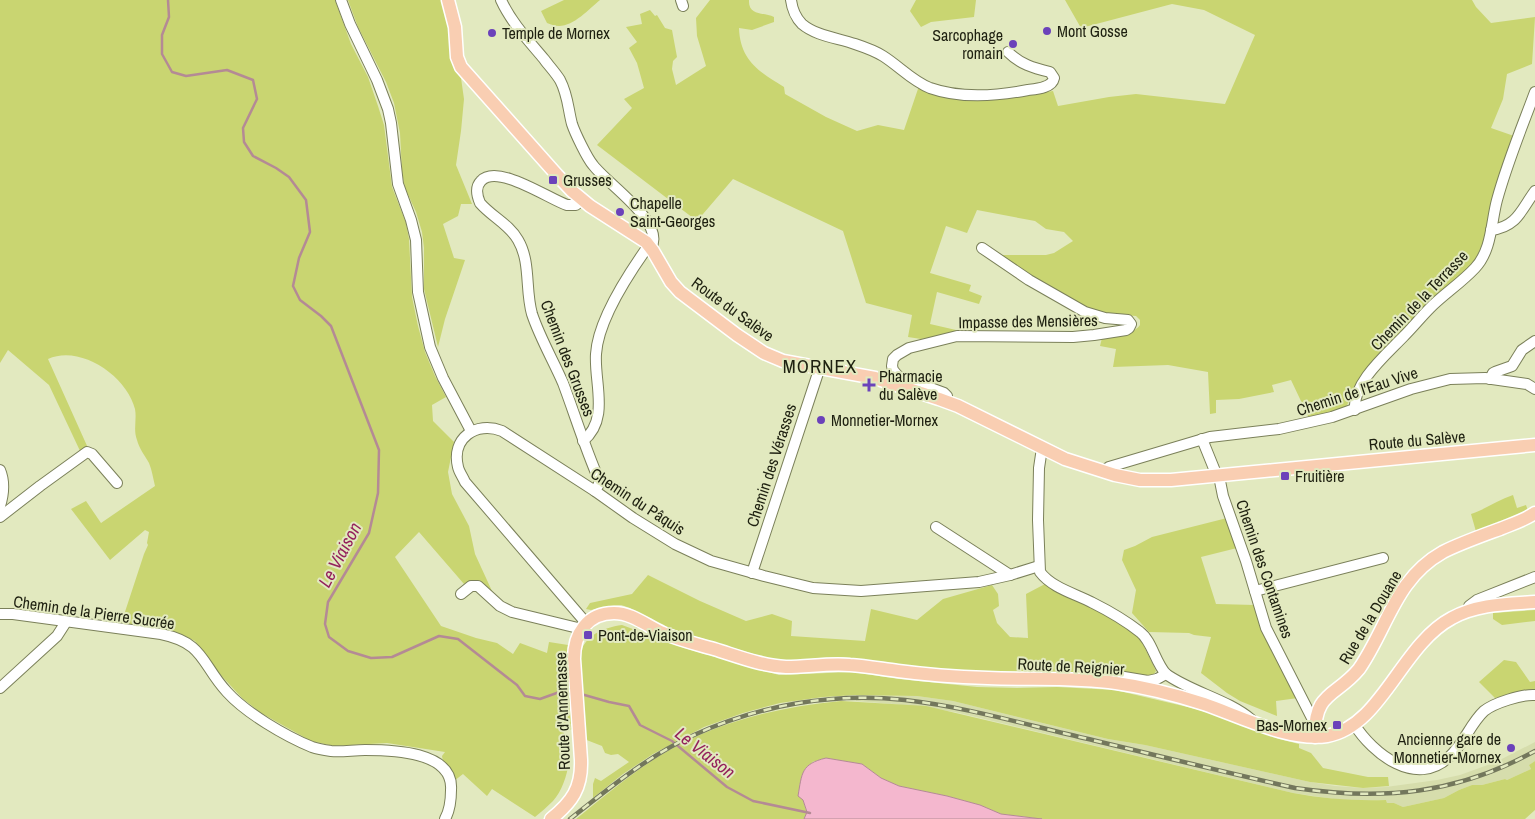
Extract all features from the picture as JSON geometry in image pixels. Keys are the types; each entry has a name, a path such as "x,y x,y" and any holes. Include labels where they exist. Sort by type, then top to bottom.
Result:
{"main road":[{"name":"Route du Salève","path":"448,0 455,27 457,57 461,67 556,175 581,198 650,247 671,282 680,292 742,339 778,360 875,378 946,401 1065,459 1102,472 1127,478 1150,480 1218,476 1248,478 1273,476 1302,468 1535,445"},
{"name":"Rue de la Douane","path":"1315,731 1316,714 1322,702 1360,669 1401,591 1423,566 1453,548 1517,522 1535,512"},
{"name":"Route de Reignier","path":"582,630 601,615 623,614 672,636 779,666 850,665 917,674 963,677 1114,682 1161,692 1203,704 1291,734 1315,731 1335,734 1354,724 1372,708 1407,659 1430,633 1449,619 1469,610 1489,606 1535,602"},
{"name":"Route d'Annemasse","path":"551,819 570,801 579,784 581,767 580,740 574,659 582,630"}],"street":[{"path":"341,0 388,109 398,184 416,240 418,292 430,347 443,378 471,432 462,439 457,454 458,468 465,482 582,630"},
{"path":"501,0 512,19 558,77 566,94 573,127 593,165 649,223 654,238 650,247 633,266 603,324 596,352 595,367 599,397 597,420 591,435 583,441"},
{"path":"790,0 796,16 812,30 858,44 883,56 911,78 929,87 955,93 998,95 1038,89 1053,82 1054,78 1050,72 1029,67 1016,60 1008,52"},
{"name":"Chemin de la Terrasse","path":"1355,410 1355,401 1359,390 1368,375 1430,308 1477,266 1484,253 1491,230 1496,201 1535,92"},
{"name":"Chemin des Grusses","path":"581,198 576,205 568,205 500,176 483,179 477,188 480,203 510,228 525,256 528,295 533,317 562,381 598,480 599,484 596,491"},
{"path":"1491,230 1503,228 1512,223 1535,191"},
{"name":"Impasse des Mensières","path":"946,401 947,396 944,393 902,378 895,373 892,363 897,355 909,348 957,336 1094,336 1126,330 1131,324 1128,320 1114,320 1095,316 1078,308 1029,280 982,248"},
{"path":"1490,379 1493,373 1508,369 1514,365 1522,350 1535,340"},
{"name":"Chemin des Vérasses","path":"752,573 820,368"},
{"name":"Chemin de l'Eau Vive","path":"1102,472 1109,467 1202,439 1279,430 1332,417 1398,393 1438,382 1462,378 1490,379 1532,385"},
{"name":"Chemin du Pâquis","path":"471,432 486,428 502,431 596,491 646,526 675,544 711,561 813,588 862,591 967,583 1010,575 1039,566"},
{"name":"Chemin des Contamines","path":"1202,439 1218,476 1266,628 1315,731"},
{"path":"1042,448 1039,477 1039,566 1043,577 1100,607 1140,632 1148,642 1160,667 1166,674 1180,683 1242,711 1257,723"},
{"path":"0,517 87,452 92,454 116,483"},
{"path":"0,470 4,479 0,506"},
{"path":"936,527 1010,575"},
{"path":"1255,591 1384,558"},
{"path":"1469,610 1469,606 1477,600 1535,577"},
{"path":"461,594 471,586 478,586 500,606 512,612 582,630"},
{"name":"Chemin de la Pierre Sucrée","path":"0,614 13,614 161,634 183,640 202,656 214,676 245,709 277,729 315,748 330,751 364,750 408,753 432,760 445,770 451,786 450,802 445,819"},
{"path":"0,688 57,636 66,622"},
{"path":"1082,680 1090,673 1148,681 1166,674"},
{"path":"1354,724 1367,742 1389,760 1411,769 1426,768 1437,765 1448,758 1486,710 1515,698 1535,695"}],"shaded area":[{"path":"856,695 917,696 953,701 1108,739 1145,745 1335,786 1386,787 1460,775 1496,762 1535,742 1535,761 1529,765 1531,769 1507,780 1472,785 1444,798 1403,807 1394,803 1387,803 1386,800 1360,801 1293,793 955,712 856,701"},
{"path":"826,758 862,764 881,778 899,786 980,805 1001,814 1042,819 804,819 807,812 803,800 798,796 802,775 812,763"}],"green space":[{"path":"0,0 335,0 351,44 368,77 384,125 392,187 406,223 409,239 412,297 418,326 425,352 446,397 432,405 433,421 454,442 448,472 452,494 469,526 475,554 492,591 490,592 482,582 473,581 464,584 419,532 395,557 441,626 497,643 513,654 520,643 547,653 549,642 568,645 574,729 563,731 565,737 570,738 569,763 565,780 558,795 535,817 492,789 487,796 463,774 454,781 442,756 445,752 387,743 334,746 311,741 261,713 242,698 218,672 195,641 173,631 121,624 148,545 149,532 145,530 110,560 71,509 86,501 101,523 155,486 149,463 139,446 136,436 135,409 130,397 123,385 100,366 74,356 61,355 48,359 88,448 81,453 49,385 8,350 0,363"},
{"path":"348,0 442,0 449,19 452,57 454,66 461,78 464,99 456,165 472,204 461,204 458,216 443,224 454,258 465,260 445,319 438,347 424,289 422,232 416,212 405,188 402,172 400,133 394,103 386,82 358,27"},
{"path":"564,0 600,0 570,23 559,26 547,23 541,11"},
{"path":"710,0 749,0 751,9 757,13 774,17 774,22 752,30 739,28 743,49 752,64 784,87 785,94 826,117 857,131 878,125 904,130 919,86 991,100 1053,91 1058,106 1136,94 1225,104 1255,35 1204,10 1172,4 1081,28 1065,0 1472,0 1491,23 1535,17 1532,64 1507,74 1503,99 1491,128 1514,136 1487,234 1473,264 1363,374 1346,407 1309,418 1291,380 1272,385 1274,392 1239,399 1216,400 1216,413 1210,414 1208,372 1168,365 1113,367 1116,349 1100,346 1102,338 1137,329 1140,325 1140,320 1136,316 1098,313 1079,305 1002,258 1003,255 1046,255 1054,253 1073,241 1064,232 1046,229 1035,221 977,210 967,233 946,226 930,273 971,285 969,291 982,296 979,304 937,292 930,324 956,330 955,334 921,339 908,337 912,315 866,303 843,231 733,179 697,221 597,145 632,108 624,99 644,88 637,63 629,48 637,42 626,27 642,24 640,14 650,10 655,16 657,15 665,28 672,30 677,57 673,61 672,69 676,85 706,66 697,36 696,18"},
{"path":"916,0 976,0 974,17 931,22 921,27 910,11"},
{"path":"1513,495 1517,508 1526,505 1529,514 1477,535 1471,514"},
{"path":"1227,518 1237,548 1201,557 1216,604 1255,605 1298,698 1276,701 1277,716 1240,701 1201,673 1211,637 1189,633 1149,632 1132,613 1136,590 1122,560 1124,550 1152,537"},
{"path":"648,575 746,621 772,614 792,621 791,636 865,641 871,609 917,620 943,599 992,585 998,594 999,606 993,610 997,623 1010,637 1028,638 1026,594 1045,584 1110,616 1140,638 1156,671 1149,676 1088,670 1076,675 997,673 915,667 843,657 798,661 781,660 760,656 684,633 661,625 621,605 591,610 586,609 590,603 632,594"},
{"path":"1535,610 1535,621 1502,625 1493,619 1493,613"},
{"path":"622,625 684,648 779,675 852,672 977,687 1057,687 1115,690 1196,709 1228,719 1279,739 1299,744 1299,748 1311,753 1323,768 1368,777 1388,777 1389,786 1363,788 1310,782 1145,745 1108,739 953,701 917,696 856,695 780,703 743,713 704,727 653,754 623,774 593,798 595,778 601,781 629,762 618,754 611,755 605,753 602,746 584,739 579,656 585,643 595,634 608,628"},
{"path":"1504,660 1516,662 1530,682 1535,681 1535,689 1495,698 1479,682"},
{"path":"841,701 926,706 1293,793 1340,799 1386,800 1387,803 1394,803 1403,807 1444,798 1472,785 1507,780 1531,769 1529,765 1535,761 1535,810 1525,819 1042,819 1001,814 980,805 899,786 881,778 862,764 826,758 812,762 803,800 807,813 804,819 576,819 615,787 656,758 699,735 769,712"}],"waterway":[{"name":"Le Viaison","path":"168,0 169,17 162,35 162,54 172,72 186,76 227,70 253,80 257,99 243,128 244,142 253,156 289,177 306,200 310,232 299,258 293,286 300,300 331,326 379,450 378,493 369,533 328,602 325,624 329,637 348,651 371,658 392,657 439,636 458,639 517,685 525,696 540,699 565,690 571,692"},
{"name":"Le Viaison","path":"581,694 629,706 640,725 672,741 727,787 753,801 810,813"}],"railway":[{"path":"570,819 614,784 677,743 694,735 745,716 771,709 797,703 851,698 905,700 946,706 1295,788 1327,792 1389,793 1448,785 1477,777 1535,751"}],"place":[{"name":"Mont Gosse","path":"1047,31"},
{"name":"Temple de Mornex","path":"492,33"},
{"name":"Sarcophage romain","path":"1013,44"},
{"name":"Grusses","path":"553,180"},
{"name":"Chapelle Saint-Georges","path":"620,212"},
{"name":"Pharmacie du Salève","path":"869,385"},
{"name":"Monnetier-Mornex","path":"821,420"},
{"name":"Fruitière","path":"1285,476"},
{"name":"Pont-de-Viaison","path":"588,635"},
{"name":"Bas-Mornex","path":"1337,725"},
{"name":"Ancienne gare de Monnetier-Mornex","path":"1511,748"}],"district":[{"name":"MORNEX","path":"820,366"}]}
